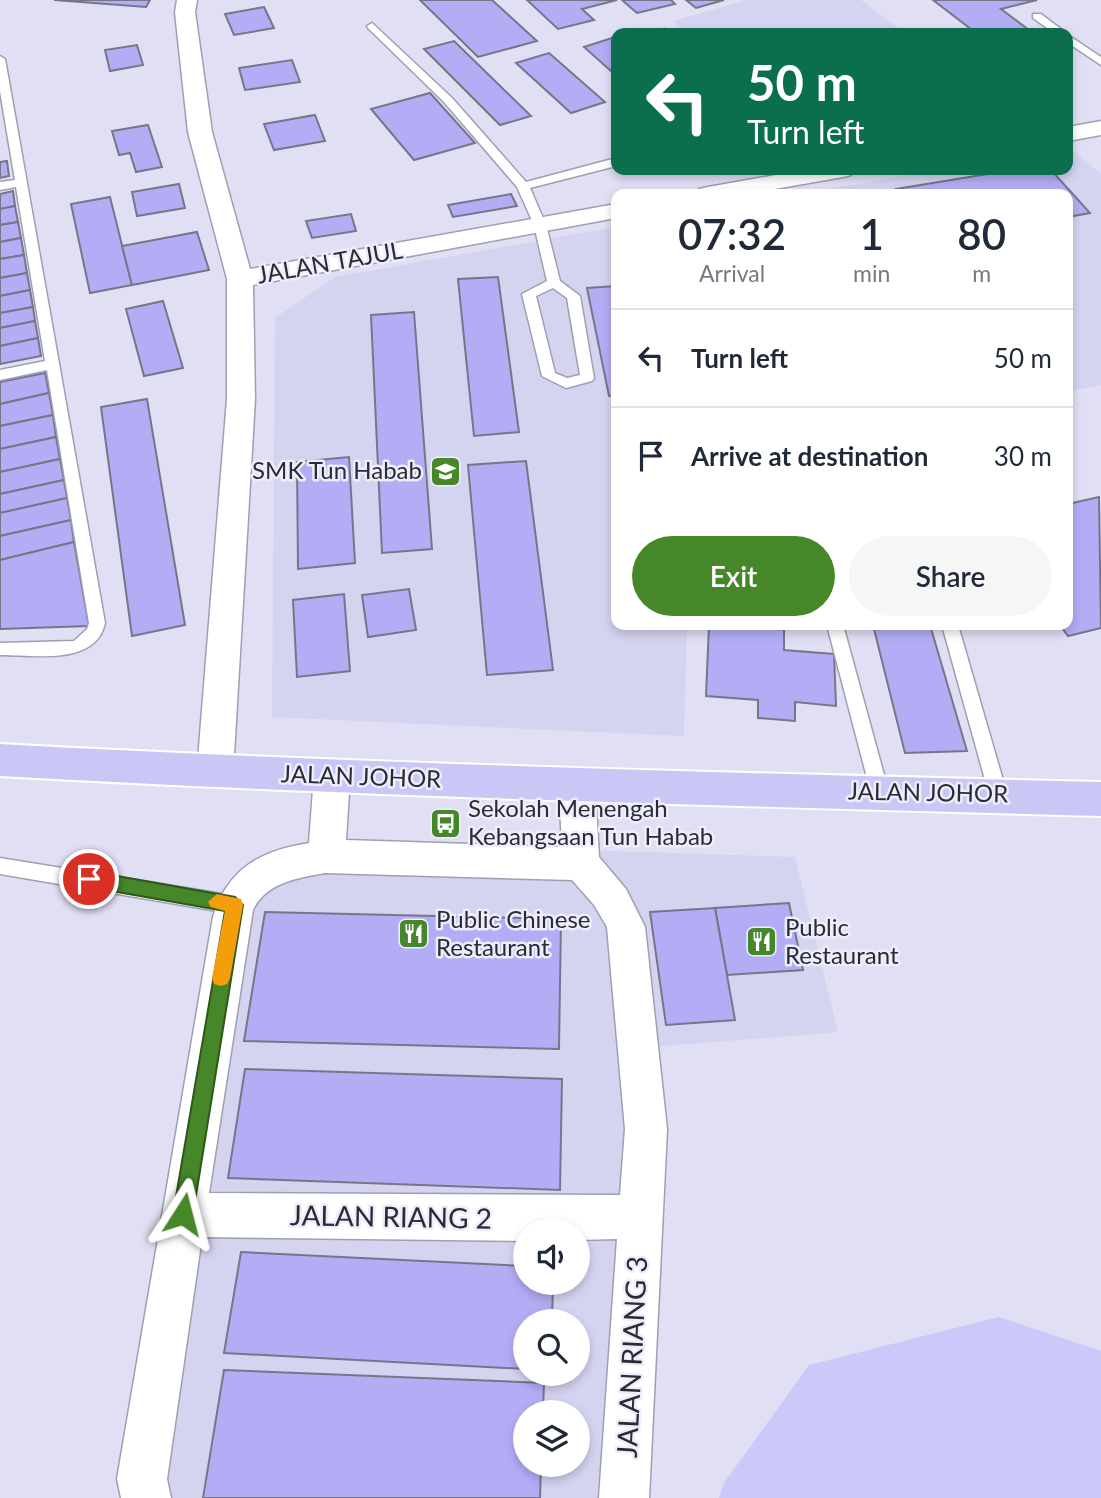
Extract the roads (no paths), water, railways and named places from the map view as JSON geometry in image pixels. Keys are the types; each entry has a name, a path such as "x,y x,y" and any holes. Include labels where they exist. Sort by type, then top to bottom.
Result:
{"highway":[{"name":"JALAN JOHOR","path":"0,760 215,772 577,785 998,794 1101,799"}],"street":[{"path":"187,0 185,12 200,132 240,279"},
{"path":"1073,133 1101,128"},
{"path":"734,189 807,175"},
{"name":"JALAN TAJUL","path":"215,772 241,399 240,279 611,212"},
{"path":"327,857 332,776"},
{"path":"146,1498 142,1479 183,1214 235,905 243,889 273,869 327,857 350,855 461,862 581,864 577,785"},
{"name":"JALAN RIANG 3","path":"581,864 606,888 619,907 626,927 646,1129 624,1498"},
{"name":"JALAN RIANG 2","path":"183,1214 559,1219 640,1216"}],"lane":[{"path":"1037,16 1054,28"},
{"path":"372,26 448,100 523,186 540,225 554,283 573,296 587,378 566,383 549,376 529,294 554,283"},
{"path":"1073,42 1101,62"},
{"path":"0,59 97,623 95,632 78,647 0,649"},
{"path":"523,186 611,163"},
{"path":"0,186 21,182"},
{"path":"0,375 52,364"},
{"path":"836,630 880,793"},
{"path":"951,630 998,794"},
{"path":"0,866 235,905"}],"place":[{"name":"SMK Tun Habab","path":"445,471"},
{"name":"Sekolah Menengah Kebangsaan Tun Habab","path":"445,823"},
{"name":"Public Chinese Restaurant","path":"413,934"},
{"name":"Public Restaurant","path":"762,942"}]}
